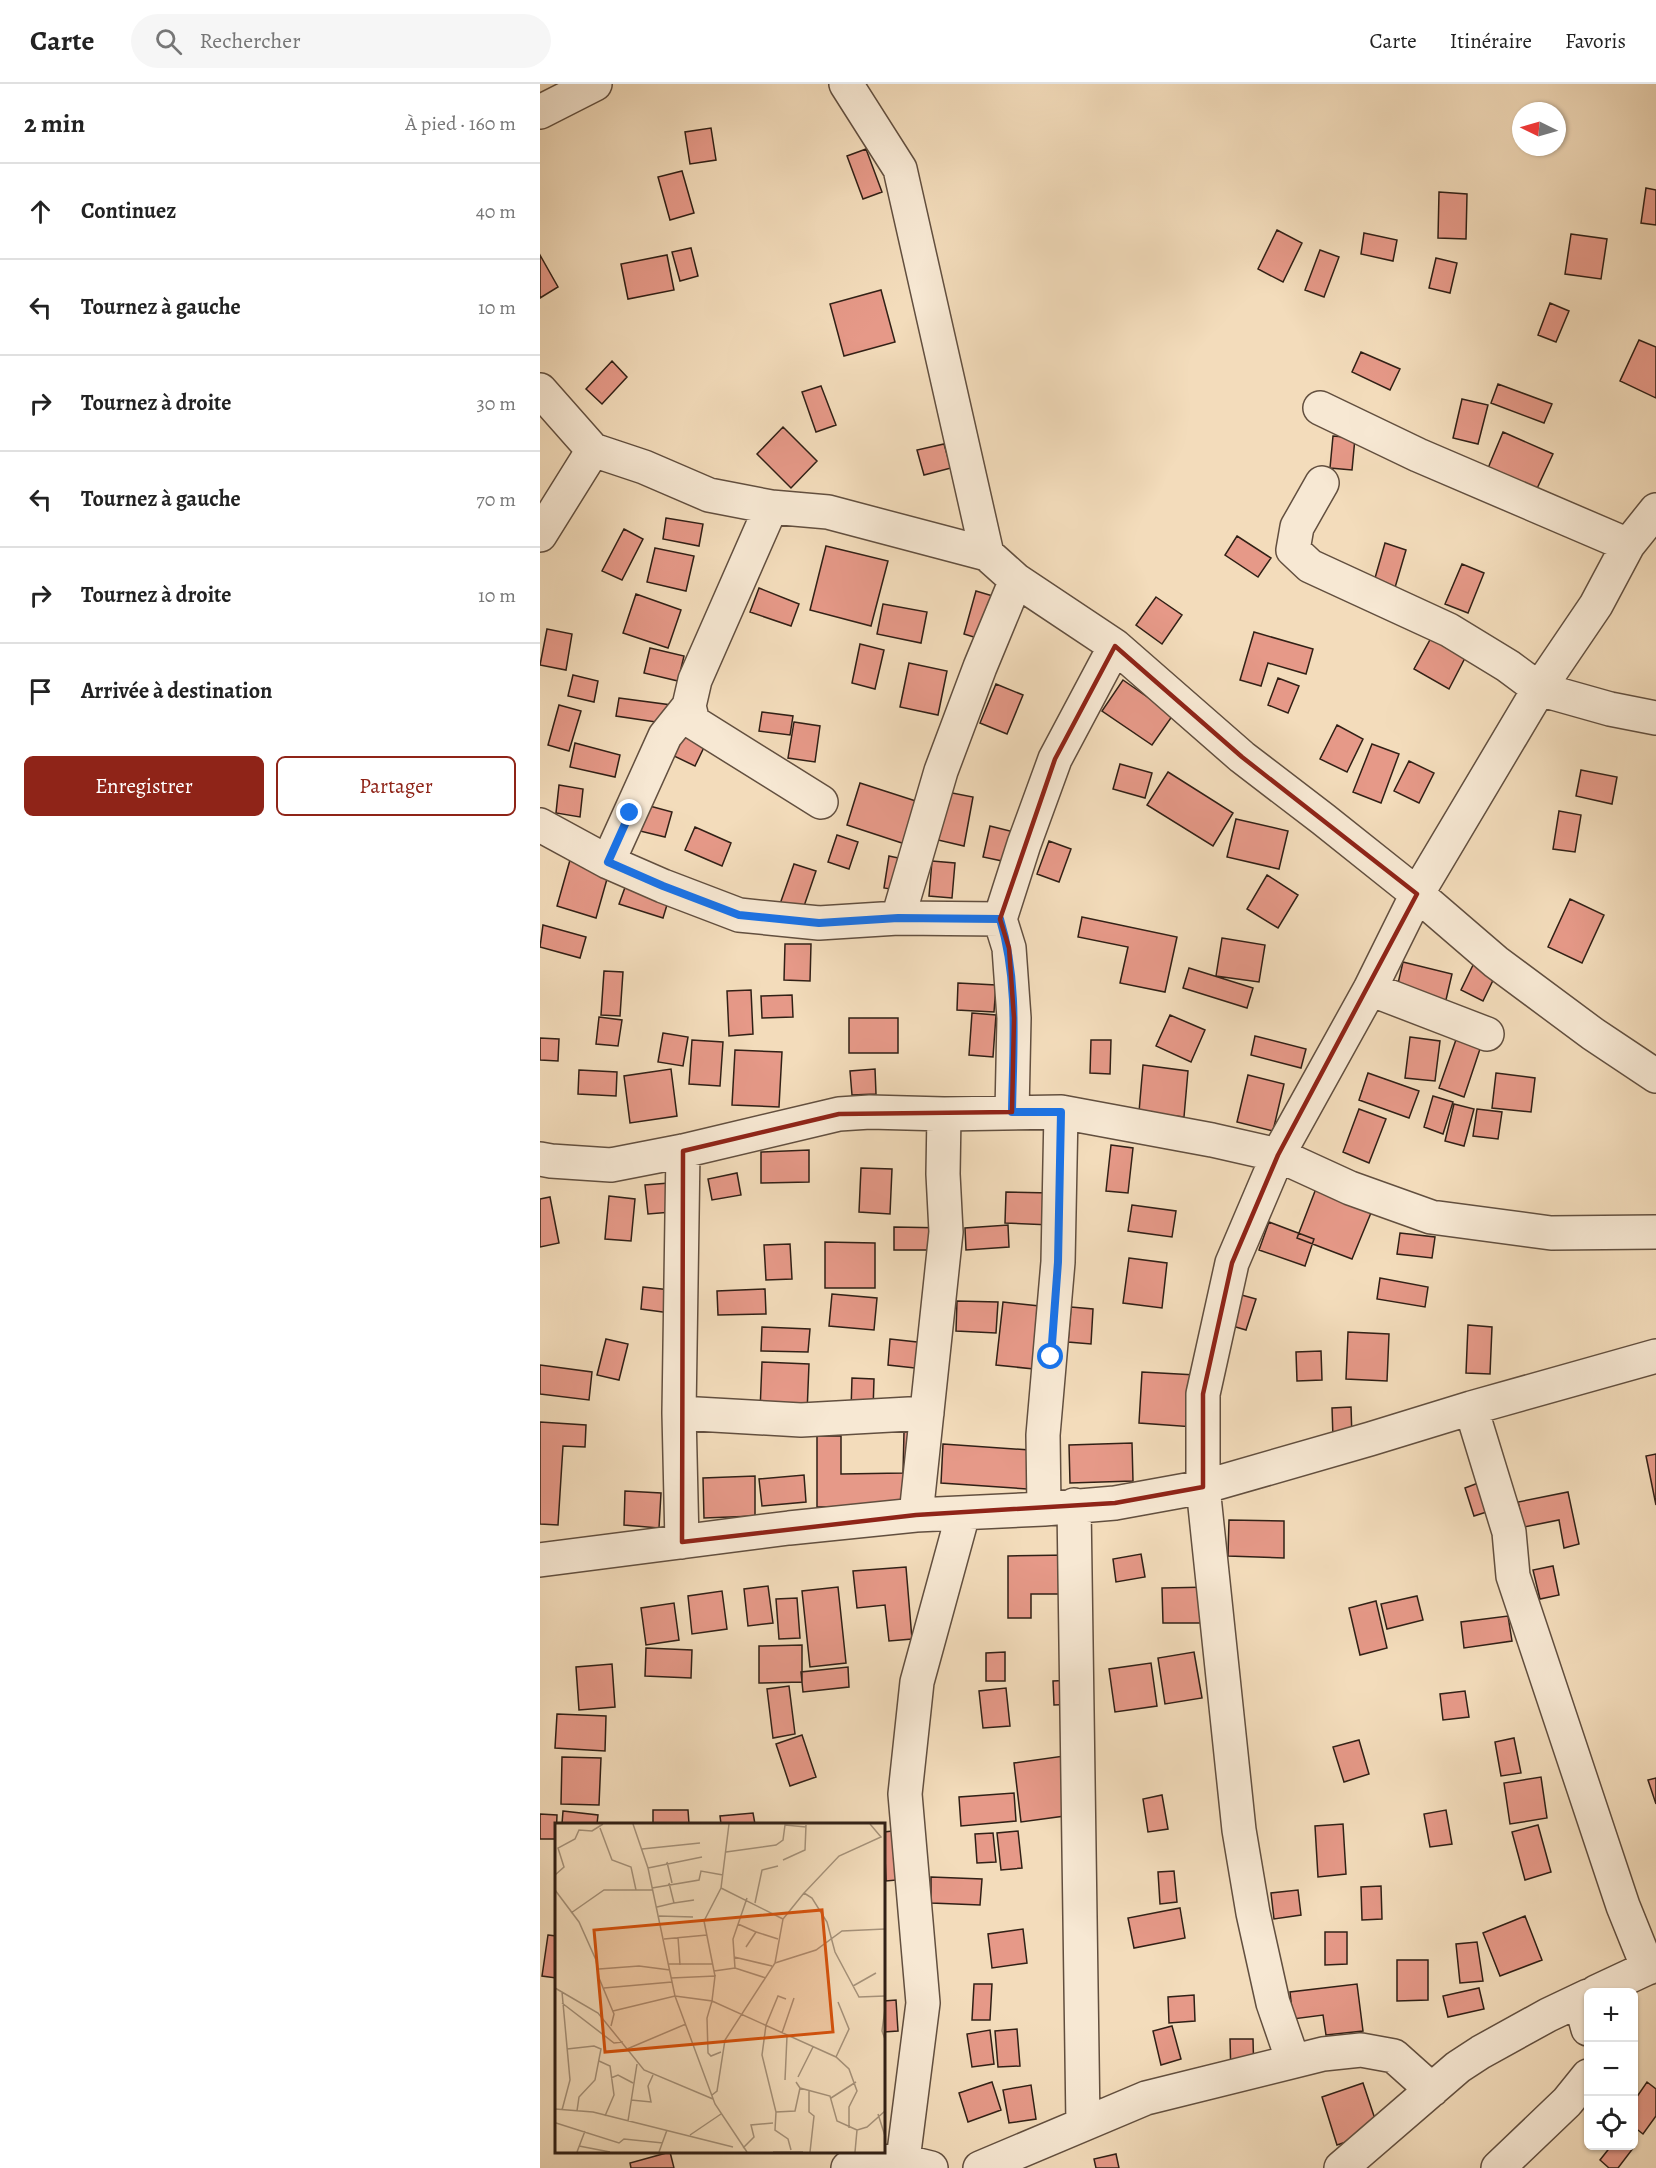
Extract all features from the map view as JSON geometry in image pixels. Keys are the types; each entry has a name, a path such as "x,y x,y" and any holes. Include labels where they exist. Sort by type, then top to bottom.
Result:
{"street":[{"path":"540,112 595,84"},
{"path":"846,84 900,170 987,554"},
{"path":"540,390 593,450 644,466 709,495 771,507 828,512 987,554 1016,580 1115,646 1242,757 1417,894 1496,962 1593,1034 1656,1076"},
{"path":"1320,408 1418,455 1628,545"},
{"path":"540,535 593,450"},
{"path":"1322,483 1297,527 1293,550 1310,566 1449,630 1508,666 1539,689 1611,709 1656,718"},
{"path":"608,862 665,736 689,706 695,680 771,507"},
{"path":"1293,2061 1273,2002 1253,1914 1239,1830 1203,1487 1203,1394 1232,1263 1278,1155 1370,989 1417,894 1539,689 1596,605 1628,545 1656,510"},
{"path":"898,918 941,771 1016,580"},
{"path":"1012,1112 1014,1018 1009,948 1000,919 1055,759 1115,646"},
{"path":"689,706 693,722 820,802"},
{"path":"540,825 608,862 739,915 819,923 898,918 1000,919"},
{"path":"1370,989 1487,1034"},
{"path":"1061,1112 1058,1262 1043,1435 1059,1508 1083,2124"},
{"path":"540,1159 610,1165 683,1151 839,1114 1061,1112 1212,1140 1278,1155 1350,1188 1431,1217 1551,1233 1656,1232"},
{"path":"916,1515 946,1232 943,1174 944,1114"},
{"path":"682,1542 679,1413 683,1151"},
{"path":"540,1560 789,1528 916,1515 963,1514 1115,1503 1203,1487 1656,1356"},
{"path":"1471,1408 1509,1532 1513,1576 1623,1906 1652,1966 1615,1988"},
{"path":"679,1413 801,1420 927,1413"},
{"path":"848,2168 882,2161 917,2164 923,2003 905,1794 917,1682 963,1514"},
{"path":"1341,2168 1458,2067 1548,2015 1584,2005"},
{"path":"980,2168 1146,2098 1323,2054 1361,2050 1394,2056 1432,2090"},
{"path":"1498,2168 1567,2102 1584,2081"}],"highlighted area":[{"path":"1115,646 1242,757 1417,894 1278,1155 1232,1263 1203,1394 1203,1487 1115,1503 916,1515 682,1542 683,1151 839,1114 1012,1112 1014,1018 1009,948 1000,919 1055,759"}],"building":[{"path":"711,128 716,160 690,164 685,132"},
{"path":"866,149 882,192 863,199 847,156"},
{"path":"682,171 694,213 670,220 658,177"},
{"path":"1646,188 1656,190 1656,225 1641,223"},
{"path":"1439,192 1467,194 1466,239 1438,238"},
{"path":"1277,230 1302,243 1283,282 1258,269"},
{"path":"1364,233 1397,240 1393,261 1361,254"},
{"path":"1571,234 1607,239 1601,279 1565,274"},
{"path":"691,248 698,276 680,281 672,252"},
{"path":"1320,250 1339,257 1324,297 1305,290"},
{"path":"540,255 558,287 540,298"},
{"path":"667,255 674,290 628,299 621,264"},
{"path":"1436,258 1457,263 1450,293 1429,288"},
{"path":"881,290 895,342 844,356 830,304"},
{"path":"1550,303 1569,311 1556,342 1538,335"},
{"path":"1639,340 1656,347 1656,398 1620,381"},
{"path":"1361,352 1400,369 1390,390 1352,372"},
{"path":"612,361 627,377 602,404 586,389"},
{"path":"1498,384 1552,404 1544,423 1491,403"},
{"path":"821,386 836,425 816,432 802,392"},
{"path":"1462,399 1488,405 1478,444 1453,438"},
{"path":"783,427 817,461 791,488 757,454"},
{"path":"1503,432 1553,454 1534,495 1486,473"},
{"path":"1333,436 1355,438 1352,470 1330,468"},
{"path":"944,444 951,468 924,475 917,450"},
{"path":"666,518 703,524 699,546 663,539"},
{"path":"624,529 643,539 622,580 602,571"},
{"path":"1237,536 1271,558 1258,577 1225,555"},
{"path":"1385,543 1406,550 1394,591 1373,585"},
{"path":"826,546 888,561 871,626 810,610"},
{"path":"655,548 694,556 686,591 647,582"},
{"path":"1462,564 1484,573 1468,613 1445,604"},
{"path":"759,588 799,604 791,626 750,612"},
{"path":"976,591 1003,599 990,642 964,634"},
{"path":"636,594 681,610 668,648 623,633"},
{"path":"1156,597 1182,615 1162,644 1136,625"},
{"path":"883,604 927,612 921,643 877,634"},
{"path":"547,629 572,634 566,670 540,665"},
{"path":"1254,632 1313,649 1306,674 1268,663 1261,686 1240,680"},
{"path":"1431,638 1465,658 1449,689 1414,669"},
{"path":"860,644 884,650 875,689 852,683"},
{"path":"650,648 684,656 678,681 644,673"},
{"path":"909,663 947,671 938,715 900,707"},
{"path":"573,675 598,681 594,702 568,696"},
{"path":"1278,678 1299,686 1288,713 1268,705"},
{"path":"1123,680 1173,715 1152,745 1102,711"},
{"path":"996,684 1023,695 1007,734 980,723"},
{"path":"619,698 679,706 676,725 616,716"},
{"path":"559,705 581,711 569,751 548,745"},
{"path":"762,712 793,716 790,735 759,731"},
{"path":"794,722 820,726 815,762 788,758"},
{"path":"1337,725 1363,739 1347,772 1320,759"},
{"path":"688,728 709,737 695,766 674,756"},
{"path":"575,743 620,755 615,777 570,767"},
{"path":"1372,744 1399,754 1381,803 1353,792"},
{"path":"1409,761 1434,773 1419,803 1394,791"},
{"path":"1120,764 1152,773 1145,798 1113,789"},
{"path":"1581,770 1617,777 1612,804 1576,796"},
{"path":"1168,772 1233,813 1213,846 1147,805"},
{"path":"860,783 922,803 908,845 847,825"},
{"path":"559,785 583,789 580,817 556,813"},
{"path":"947,792 973,797 964,846 938,840"},
{"path":"646,805 672,812 665,837 640,831"},
{"path":"1559,811 1581,815 1575,852 1553,849"},
{"path":"1236,819 1288,831 1279,869 1227,857"},
{"path":"990,826 1014,832 1007,862 983,857"},
{"path":"695,827 731,843 722,866 685,850"},
{"path":"837,835 858,842 849,869 828,862"},
{"path":"1049,841 1071,849 1059,882 1037,874"},
{"path":"889,856 908,860 903,891 884,888"},
{"path":"570,860 609,872 596,918 557,906"},
{"path":"932,861 955,863 952,898 929,896"},
{"path":"794,864 816,871 802,912 780,904"},
{"path":"1267,875 1298,895 1278,928 1247,909"},
{"path":"627,882 670,895 663,918 619,904"},
{"path":"1570,899 1604,915 1582,963 1548,947"},
{"path":"1082,917 1177,937 1165,992 1120,983 1128,947 1078,937"},
{"path":"543,925 586,937 580,958 540,947"},
{"path":"1222,938 1265,945 1259,982 1216,976"},
{"path":"785,944 811,944 810,981 784,980"},
{"path":"1475,961 1497,972 1483,1001 1461,990"},
{"path":"1403,962 1452,974 1445,1004 1396,992"},
{"path":"1189,968 1253,988 1247,1008 1183,988"},
{"path":"604,971 623,972 620,1016 601,1015"},
{"path":"958,983 996,985 994,1012 957,1010"},
{"path":"751,990 753,1034 729,1036 727,991"},
{"path":"792,995 793,1017 762,1018 761,996"},
{"path":"972,1013 996,1015 993,1057 969,1055"},
{"path":"1170,1015 1205,1030 1191,1062 1156,1046"},
{"path":"599,1017 622,1020 618,1046 596,1044"},
{"path":"849,1018 898,1018 898,1053 849,1053"},
{"path":"663,1033 688,1037 683,1066 658,1062"},
{"path":"1458,1034 1482,1043 1464,1097 1439,1088"},
{"path":"1255,1036 1306,1049 1301,1068 1251,1055"},
{"path":"1410,1037 1440,1041 1435,1081 1405,1078"},
{"path":"540,1038 559,1039 558,1061 540,1060"},
{"path":"692,1040 723,1042 720,1086 689,1084"},
{"path":"1091,1040 1111,1040 1110,1074 1090,1073"},
{"path":"735,1050 782,1052 779,1107 732,1105"},
{"path":"1143,1065 1188,1071 1184,1117 1139,1112"},
{"path":"671,1069 677,1116 630,1123 624,1076"},
{"path":"875,1069 876,1094 852,1095 850,1071"},
{"path":"579,1070 617,1072 616,1096 578,1094"},
{"path":"1368,1073 1419,1091 1409,1118 1359,1100"},
{"path":"1496,1073 1535,1078 1531,1112 1492,1108"},
{"path":"1248,1075 1284,1084 1273,1131 1237,1122"},
{"path":"1433,1096 1453,1102 1443,1134 1424,1127"},
{"path":"1454,1104 1474,1109 1464,1146 1445,1141"},
{"path":"1359,1109 1386,1119 1369,1163 1343,1152"},
{"path":"1477,1109 1502,1112 1498,1139 1473,1136"},
{"path":"1111,1145 1133,1148 1128,1193 1106,1191"},
{"path":"809,1150 809,1182 761,1183 761,1152"},
{"path":"861,1168 892,1169 890,1214 859,1212"},
{"path":"737,1173 741,1195 712,1200 708,1179"},
{"path":"693,1181 696,1210 648,1214 645,1185"},
{"path":"1317,1186 1373,1208 1352,1259 1297,1238"},
{"path":"1006,1192 1051,1193 1051,1225 1005,1223"},
{"path":"609,1196 635,1199 631,1241 605,1239"},
{"path":"550,1197 559,1243 540,1247 540,1199"},
{"path":"1132,1205 1176,1211 1172,1237 1128,1231"},
{"path":"1269,1222 1314,1239 1305,1266 1259,1250"},
{"path":"1008,1225 1009,1247 966,1250 965,1228"},
{"path":"894,1227 948,1228 948,1250 894,1250"},
{"path":"1400,1233 1435,1237 1432,1258 1397,1254"},
{"path":"825,1242 875,1243 875,1288 825,1288"},
{"path":"790,1244 792,1279 766,1280 764,1245"},
{"path":"1129,1258 1167,1263 1162,1308 1123,1303"},
{"path":"1380,1278 1428,1287 1425,1307 1377,1299"},
{"path":"643,1287 680,1291 677,1314 641,1309"},
{"path":"765,1289 766,1314 718,1315 717,1291"},
{"path":"832,1294 877,1298 874,1330 829,1326"},
{"path":"1238,1294 1256,1299 1246,1330 1229,1325"},
{"path":"957,1301 998,1302 996,1333 956,1331"},
{"path":"1003,1302 1049,1307 1043,1370 996,1365"},
{"path":"1071,1307 1093,1309 1091,1344 1068,1342"},
{"path":"1468,1325 1492,1327 1490,1374 1466,1373"},
{"path":"762,1327 810,1329 808,1352 761,1351"},
{"path":"1348,1332 1389,1334 1387,1381 1346,1379"},
{"path":"606,1339 628,1344 619,1380 597,1375"},
{"path":"890,1339 935,1344 933,1370 888,1365"},
{"path":"1321,1351 1322,1380 1297,1381 1296,1352"},
{"path":"762,1362 809,1364 807,1413 760,1411"},
{"path":"540,1365 592,1372 589,1400 540,1394"},
{"path":"1142,1372 1196,1375 1194,1427 1139,1423"},
{"path":"852,1378 874,1379 873,1411 851,1410"},
{"path":"1351,1407 1352,1438 1333,1438 1332,1408"},
{"path":"540,1422 586,1425 585,1447 563,1446 558,1525 540,1524"},
{"path":"923,1431 924,1505 817,1507 817,1436 841,1436 841,1474 903,1473 904,1432"},
{"path":"1132,1443 1133,1481 1070,1483 1069,1445"},
{"path":"943,1444 1030,1450 1027,1489 941,1483"},
{"path":"1656,1454 1656,1505 1646,1456"},
{"path":"804,1475 806,1502 762,1506 759,1479"},
{"path":"755,1476 755,1516 704,1518 703,1478"},
{"path":"1486,1480 1496,1509 1474,1516 1465,1488"},
{"path":"625,1491 661,1493 659,1528 624,1525"},
{"path":"1568,1492 1579,1544 1564,1548 1559,1520 1524,1527 1518,1502"},
{"path":"1229,1520 1284,1521 1284,1558 1228,1556"},
{"path":"1141,1554 1145,1577 1116,1582 1113,1559"},
{"path":"1070,1555 1070,1594 1031,1594 1031,1618 1008,1618 1008,1556"},
{"path":"1553,1566 1559,1595 1540,1599 1533,1570"},
{"path":"906,1567 912,1639 889,1641 885,1605 857,1608 853,1571"},
{"path":"768,1586 773,1623 748,1626 744,1589"},
{"path":"838,1587 846,1663 810,1667 802,1591"},
{"path":"1212,1587 1212,1623 1163,1623 1162,1588"},
{"path":"722,1591 727,1629 692,1634 688,1596"},
{"path":"1417,1596 1423,1620 1387,1629 1381,1604"},
{"path":"797,1598 800,1638 779,1639 776,1599"},
{"path":"1376,1601 1387,1648 1360,1655 1349,1608"},
{"path":"674,1603 679,1640 646,1645 641,1608"},
{"path":"1508,1616 1512,1641 1464,1648 1461,1622"},
{"path":"802,1645 802,1682 759,1683 759,1646"},
{"path":"646,1648 692,1650 691,1678 645,1676"},
{"path":"1005,1652 1005,1681 986,1681 986,1653"},
{"path":"1194,1652 1202,1698 1165,1704 1158,1658"},
{"path":"1151,1663 1157,1706 1115,1712 1109,1669"},
{"path":"612,1664 615,1707 579,1710 576,1667"},
{"path":"848,1667 849,1687 803,1692 801,1672"},
{"path":"1076,1680 1078,1704 1054,1705 1053,1681"},
{"path":"789,1686 795,1734 773,1738 767,1689"},
{"path":"1006,1688 1010,1726 983,1728 979,1691"},
{"path":"1465,1691 1469,1717 1443,1720 1440,1694"},
{"path":"557,1714 606,1716 605,1751 555,1748"},
{"path":"802,1735 816,1777 790,1786 776,1744"},
{"path":"1514,1738 1521,1773 1501,1776 1495,1742"},
{"path":"1359,1740 1369,1774 1344,1782 1333,1747"},
{"path":"1064,1756 1072,1815 1021,1822 1014,1763"},
{"path":"562,1757 601,1758 599,1805 561,1804"},
{"path":"1541,1777 1547,1818 1510,1824 1504,1783"},
{"path":"1656,1778 1656,1804 1648,1780"},
{"path":"1014,1793 1016,1821 961,1826 959,1797"},
{"path":"1162,1795 1168,1829 1148,1832 1143,1799"},
{"path":"653,1810 688,1810 689,1823 653,1823"},
{"path":"1446,1810 1452,1844 1430,1847 1424,1814"},
{"path":"563,1811 598,1815 597,1823 562,1823"},
{"path":"753,1813 755,1823 721,1823 720,1816"},
{"path":"540,1814 557,1815 555,1839 540,1839"},
{"path":"1343,1824 1346,1874 1318,1877 1315,1826"},
{"path":"1538,1825 1551,1872 1525,1880 1512,1832"},
{"path":"901,1830 907,1879 886,1881 885,1832"},
{"path":"1018,1831 1022,1868 1001,1870 997,1833"},
{"path":"993,1833 996,1862 977,1863 975,1834"},
{"path":"1174,1871 1177,1902 1160,1904 1158,1872"},
{"path":"931,1877 982,1879 980,1905 931,1903"},
{"path":"1381,1886 1382,1919 1362,1920 1361,1887"},
{"path":"1298,1890 1301,1915 1274,1919 1271,1893"},
{"path":"1180,1908 1185,1938 1134,1948 1128,1918"},
{"path":"1525,1916 1542,1960 1500,1976 1483,1933"},
{"path":"1023,1929 1027,1963 992,1968 988,1934"},
{"path":"1325,1932 1347,1932 1347,1964 1325,1965"},
{"path":"548,1935 555,1936 555,1978 542,1976"},
{"path":"1477,1942 1483,1981 1460,1983 1456,1944"},
{"path":"1397,1960 1428,1960 1428,2000 1397,2001"},
{"path":"974,1984 992,1984 990,2020 972,2020"},
{"path":"1357,1984 1363,2031 1326,2035 1323,2015 1293,2019 1290,1992"},
{"path":"1479,1988 1484,2009 1448,2017 1443,1996"},
{"path":"1194,1995 1195,2021 1169,2023 1168,1997"},
{"path":"896,2000 898,2031 885,2032 885,2001"},
{"path":"1172,2026 1181,2059 1161,2065 1153,2031"},
{"path":"1017,2029 1020,2066 998,2067 995,2031"},
{"path":"990,2030 994,2064 972,2067 967,2034"},
{"path":"1230,2039 1253,2039 1254,2077 1231,2078"},
{"path":"992,2082 1001,2110 968,2122 959,2093"},
{"path":"1647,2082 1656,2089 1656,2116 1643,2134 1638,2130 1638,2095"},
{"path":"1363,2083 1379,2131 1337,2145 1322,2097"},
{"path":"1031,2085 1036,2119 1009,2123 1003,2090"},
{"path":"1608,2150 1632,2150 1618,2168 1609,2168 1600,2160"},
{"path":"670,2153 674,2168 631,2168 630,2163"},
{"path":"1116,2154 1119,2168 1096,2168 1094,2159"}],"route":[{"path":"630,813 608,862 739,915 819,923 898,918 1000,919 1009,948 1014,1018 1012,1112 1061,1112 1058,1262 1051,1357"}]}
